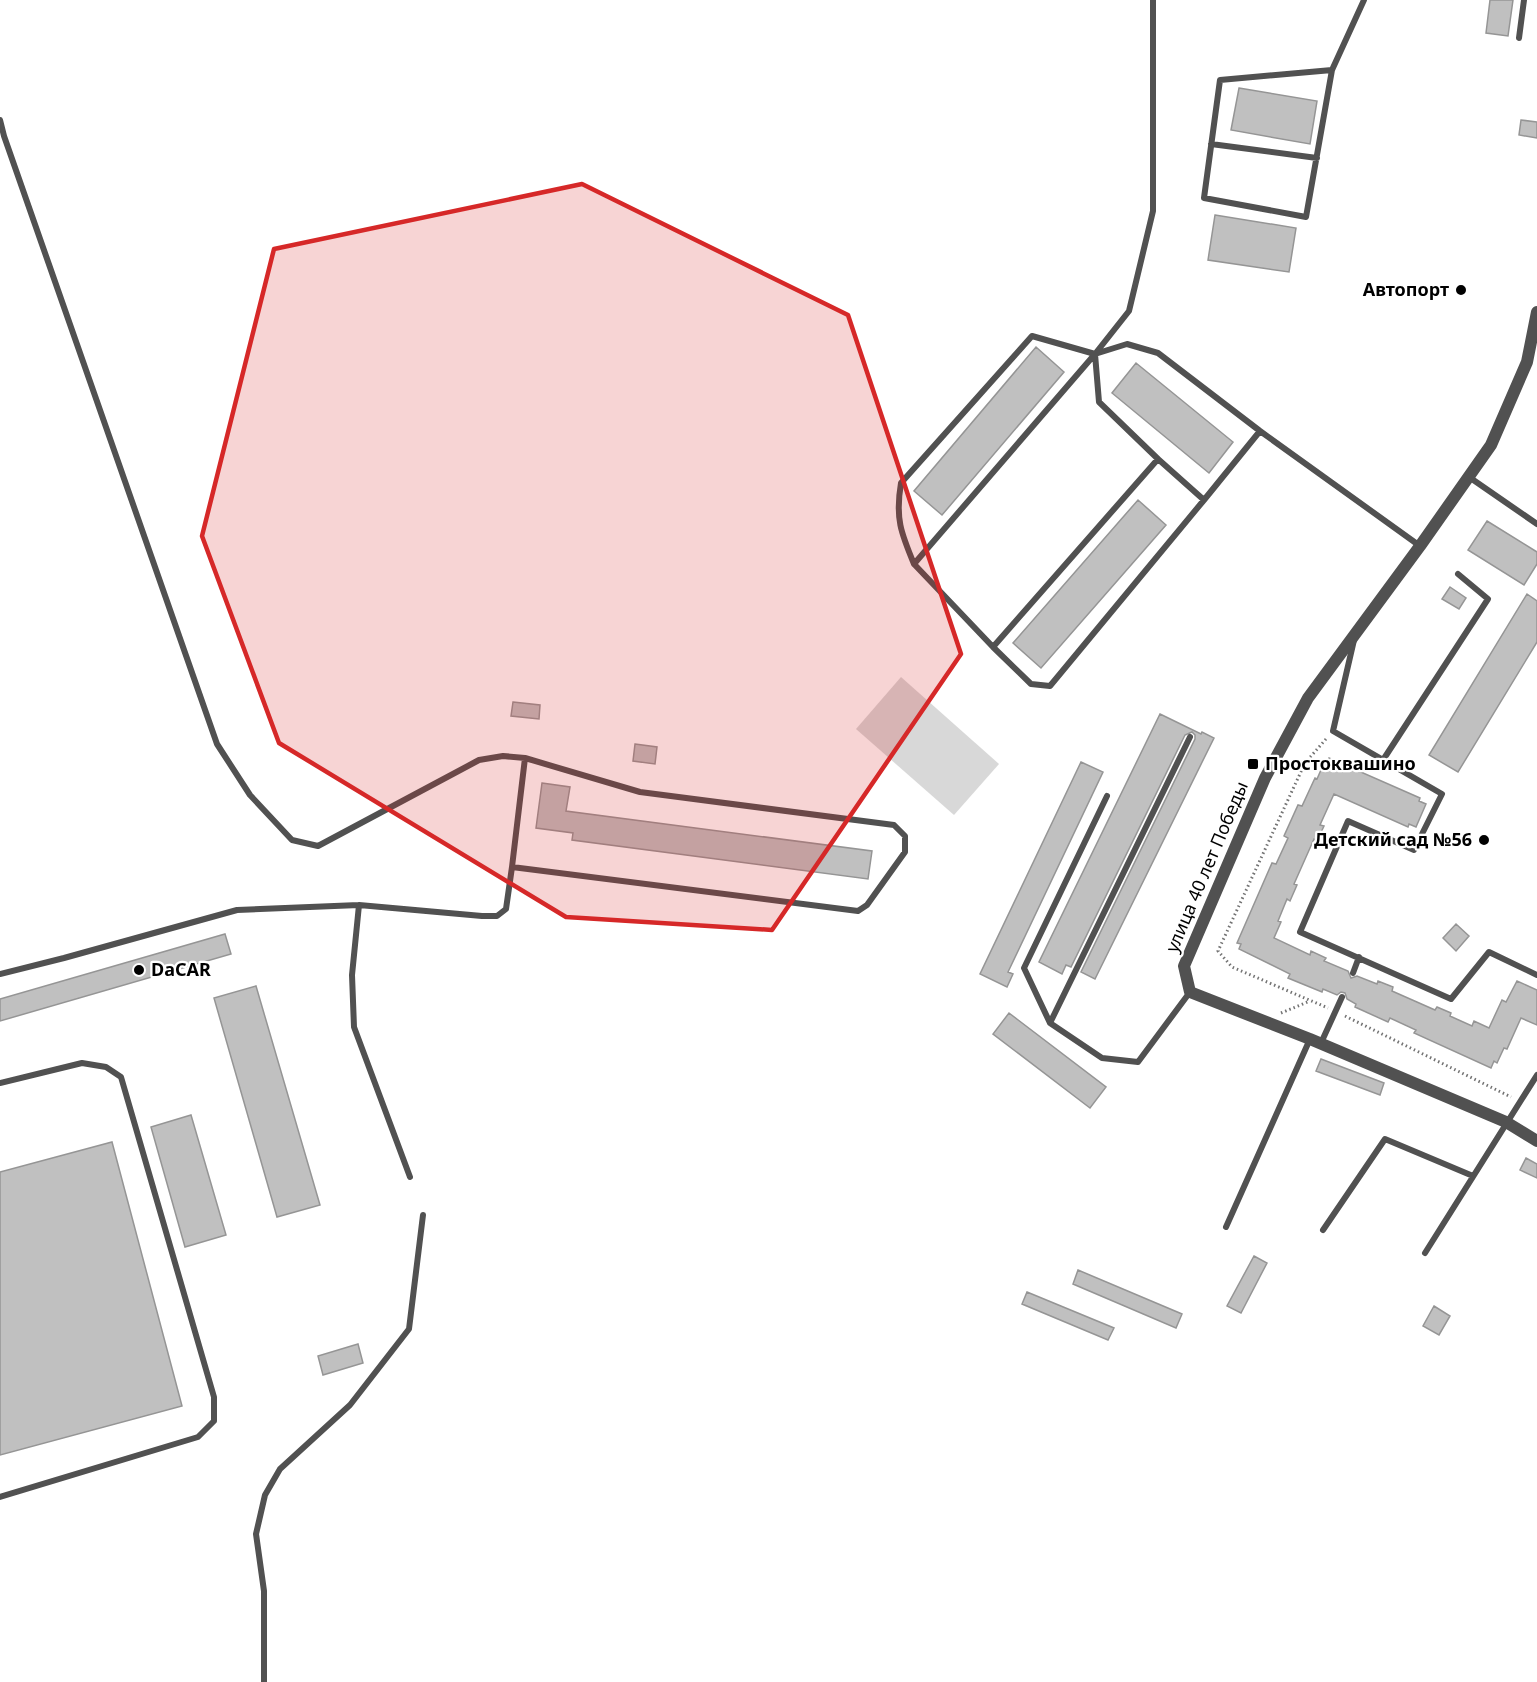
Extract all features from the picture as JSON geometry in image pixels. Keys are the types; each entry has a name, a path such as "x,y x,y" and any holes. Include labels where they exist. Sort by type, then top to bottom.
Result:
{"street":[{"name":"улица 40 лет Победы","path":"1190,992 1184,966 1265,778 1308,698 1491,445 1533,359 1537,312"},
{"path":"1190,992 1315,1041 1506,1122 1537,1141"}],"lane":[{"path":"914,564 1095,354 1129,311 1153,212 1153,0"},
{"path":"1332,70 1220,80 1204,198 1306,217 1332,70 1364,0"},
{"path":"1519,38 1524,0"},
{"path":"0,120 217,744 250,795 292,840 318,846 479,760 502,756 525,758 640,792 894,825 905,836 906,852 867,905 858,911 512,867"},
{"path":"1211,144 1317,158"},
{"path":"1260,431 1050,686 1031,684 993,647 914,564 901,532 897,506 901,483 1032,336 1095,354 1127,344 1158,353 1260,431 1420,546"},
{"path":"1095,354 1099,402 1204,500"},
{"path":"993,647 1158,459"},
{"path":"1469,477 1537,524"},
{"path":"1383,760 1488,599 1458,574"},
{"path":"1356,631 1333,730 1442,794 1414,850 1348,821 1300,932 1451,999 1489,952 1537,975"},
{"path":"1050,1023 1190,737"},
{"path":"0,974 237,909 359,905 497,916 506,909 525,758"},
{"path":"1107,796 1024,968 1050,1023 1102,1058 1138,1062 1190,992"},
{"path":"359,905 352,975 354,1027 410,1177"},
{"path":"1353,973 1359,957"},
{"path":"1226,1227 1315,1041 1342,997"},
{"path":"0,1083 82,1063 106,1067 120,1077 214,1397 214,1421 198,1437 0,1497"},
{"path":"1425,1253 1537,1076"},
{"path":"1323,1230 1385,1139 1473,1176"},
{"path":"264,1682 264,1591 256,1534 265,1494 280,1469 350,1405 409,1329 423,1215"}],"path":[{"path":"1277,1015 1310,1001"}],"highlighted area":[{"path":"582,184 848,315 961,654 772,930 566,917 279,743 202,536 274,249"}],"shaded area":[{"path":"901,677 999,764 954,815 856,729"}],"building":[{"path":"1490,0 1513,0 1508,36 1486,33"},
{"path":"1239,88 1317,101 1310,144 1231,130"},
{"path":"1521,120 1537,122 1537,138 1519,135"},
{"path":"1215,215 1296,228 1289,272 1208,260"},
{"path":"1036,347 1064,372 942,515 914,491"},
{"path":"1136,363 1233,442 1209,473 1112,393"},
{"path":"1138,500 1166,525 1041,668 1013,643"},
{"path":"1487,521 1537,552 1537,564 1524,585 1468,550"},
{"path":"1450,587 1466,598 1459,609 1442,599"},
{"path":"1527,594 1537,601 1537,642 1458,772 1429,755"},
{"path":"513,702 540,705 539,719 511,716"},
{"path":"1160,714 1214,738 1095,979 1081,972 1195,739 1192,732 1185,735 1071,967 1066,965 1062,974 1039,962"},
{"path":"635,744 657,747 655,764 633,761"},
{"path":"1329,758 1420,798 1419,801 1426,804 1416,827 1409,824 1408,827 1334,794 1320,825 1324,826 1317,841 1314,839 1294,884 1297,885 1290,901 1287,899 1274,938 1310,955 1311,951 1326,958 1324,961 1348,971 1351,978 1357,976 1377,984 1378,981 1393,987 1392,991 1435,1010 1437,1007 1451,1013 1450,1016 1472,1026 1474,1021 1489,1028 1502,1000 1506,1002 1517,981 1537,990 1537,1025 1521,1018 1507,1049 1504,1048 1497,1063 1494,1061 1491,1068 1414,1033 1416,1030 1390,1018 1388,1022 1355,1007 1356,1004 1347,999 1345,993 1341,992 1337,995 1323,989 1322,992 1288,978 1290,974 1239,949 1241,944 1237,943 1272,863 1276,864 1288,838 1284,836 1298,805 1302,806 1315,778 1317,779 1324,763 1327,765"},
{"path":"1081,762 1103,772 1008,972 1013,974 1007,987 980,974"},
{"path":"542,783 570,787 566,811 872,851 868,879 572,840 573,833 536,828"},
{"path":"1456,924 1469,936 1456,951 1443,938"},
{"path":"225,934 231,954 0,1021 0,999"},
{"path":"256,986 320,1205 277,1217 214,998"},
{"path":"1009,1013 1106,1087 1090,1108 993,1034"},
{"path":"1321,1059 1384,1083 1380,1095 1316,1071"},
{"path":"191,1115 226,1235 185,1247 151,1127"},
{"path":"112,1142 182,1406 0,1455 0,1172"},
{"path":"1526,1158 1537,1164 1537,1178 1520,1170"},
{"path":"1254,1256 1267,1263 1241,1313 1227,1306"},
{"path":"1078,1270 1182,1314 1176,1328 1073,1284"},
{"path":"1027,1292 1114,1328 1108,1340 1022,1304"},
{"path":"1434,1306 1450,1316 1439,1335 1423,1326"},
{"path":"358,1344 363,1363 323,1375 318,1356"}],"place":[{"name":"Автопорт","path":"1461,290"},
{"name":"Простоквашино","path":"1253,764"},
{"name":"Детский сад №56","path":"1484,840"},
{"name":"DaCAR","path":"139,970"}]}
